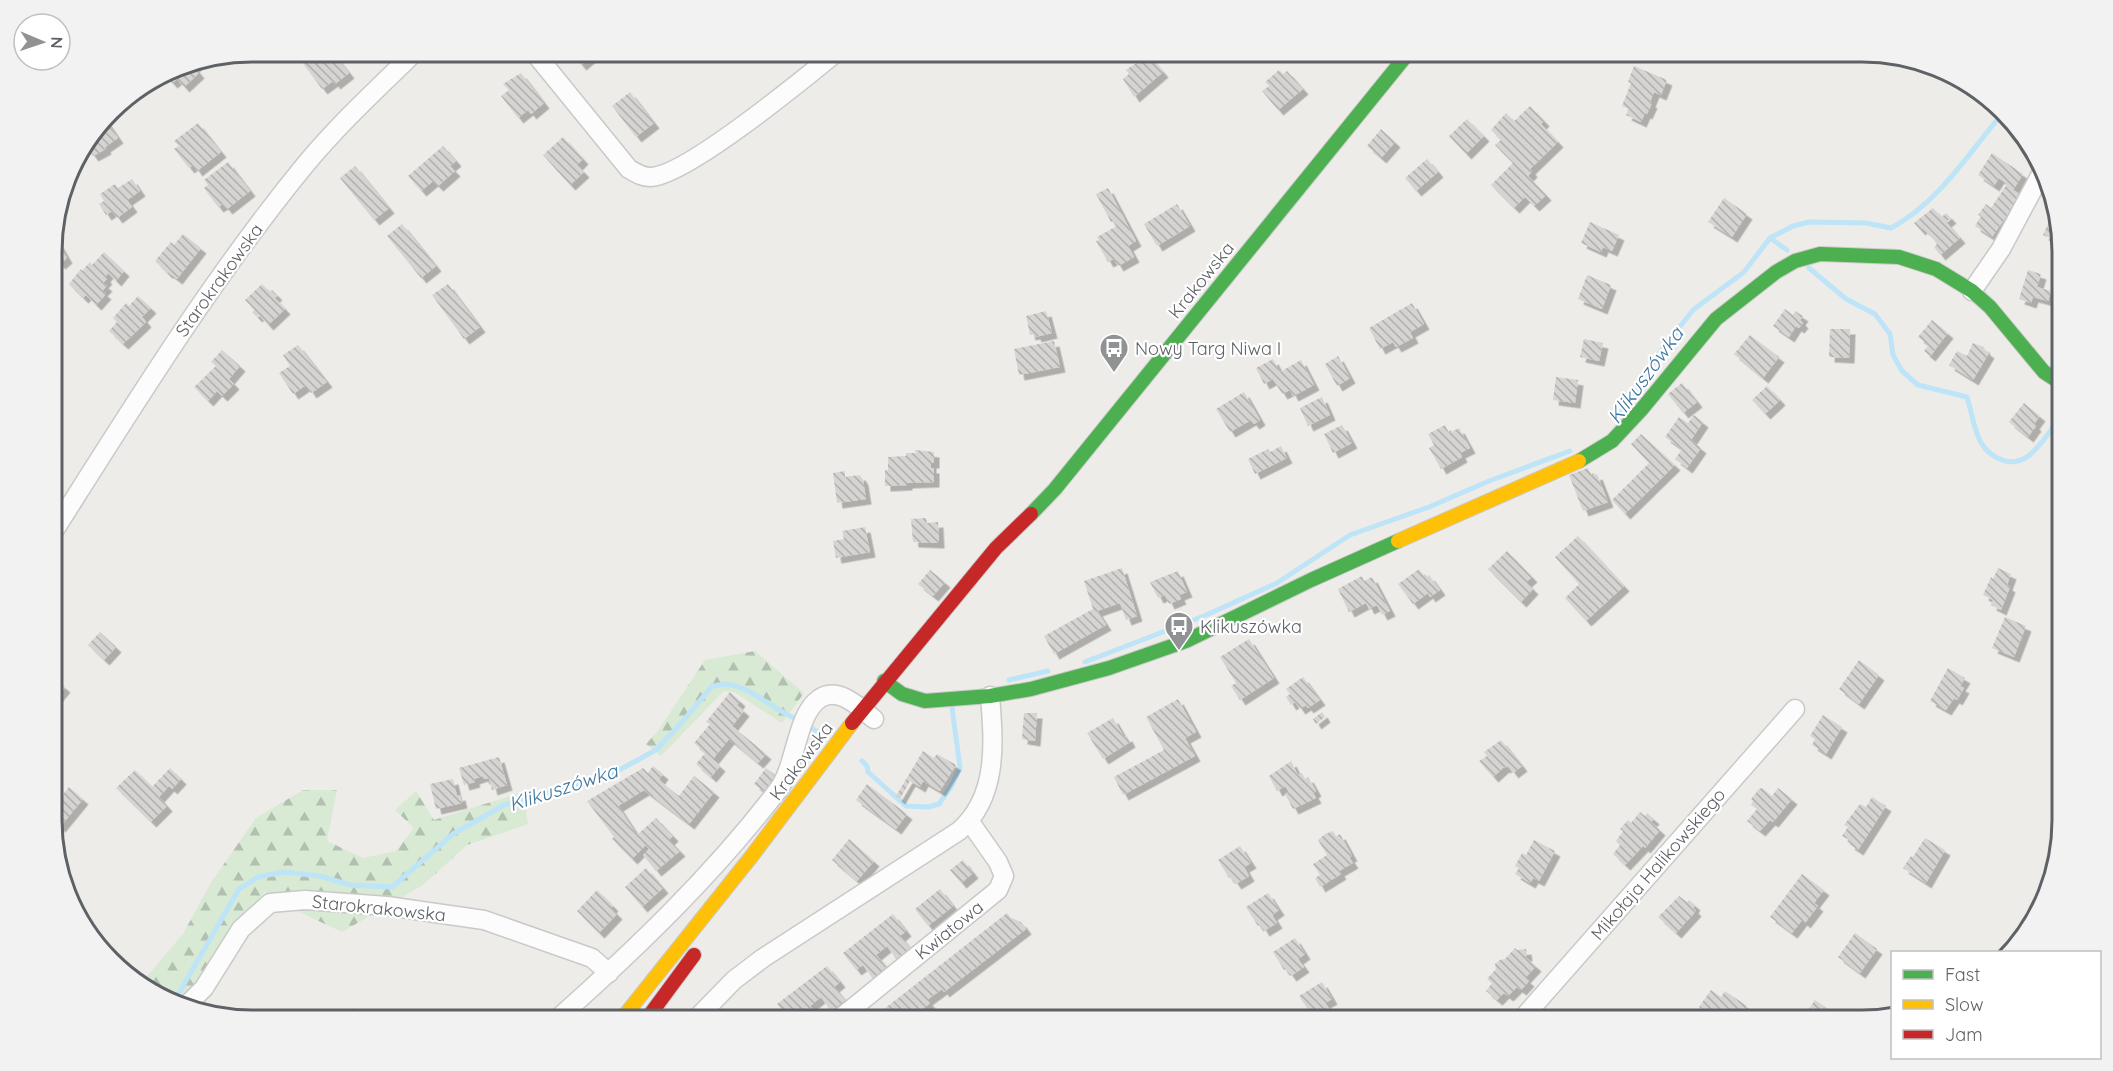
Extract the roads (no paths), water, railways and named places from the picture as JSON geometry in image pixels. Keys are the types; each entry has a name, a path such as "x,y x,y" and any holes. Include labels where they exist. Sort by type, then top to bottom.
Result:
{"main road":[{"name":"Krakowska","path":"629,1010 752,856 883,705 885,681 996,548 1017,530 1055,489 1402,61"},
{"path":"885,681 883,705 990,696 1031,689 1109,668 1186,641 1311,580 1593,454 1612,441 1627,425 1716,319 1760,283 1795,261 1808,257 1820,254 1849,254 1899,257 1936,269 1972,291 1990,307 2044,372 2052,377"},
{"name":"Krakowska","path":"966,608 1017,530"},
{"name":"Krakowska","path":"743,888 797,818"},
{"path":"654,1010 702,945"}],"street":[{"name":"Starokrakowska","path":"62,518 167,352 271,208 337,128 405,62"},
{"path":"543,62 629,169 651,178 673,172 702,153 797,85 825,62"},
{"path":"1972,291 2001,249 2038,181"},
{"path":"567,1010 668,915 712,868 780,787 788,771 803,725 816,702 831,694 883,705"},
{"path":"705,1010 734,980 764,958 970,822 978,811 988,783 993,734 990,696"},
{"name":"Mikołaja Halikowskiego","path":"1531,1009 1795,709"},
{"name":"Kwiatowa","path":"851,1010 998,890 1004,876 998,862 970,822"},
{"name":"Starokrakowska","path":"193,1000 204,988 242,929 270,903 305,900 387,906 484,920 592,958 609,973"}],"waterway":[{"name":"Klikuszówka","path":"1620,415 1657,356 1693,310 1744,272 1770,238 1793,226 1809,222 1866,223 1891,228 1908,218 1938,191 1998,119"},
{"path":"1770,238 1787,250"},
{"path":"1809,268 1846,299 1875,314 1890,334 1893,355 1902,371 1918,385 1967,397 1978,436 1982,444 1995,457 2010,462 2019,461 2037,449 2052,430"},
{"name":"Klikuszówka","path":"1085,662 1204,616 1277,583 1350,535 1429,507 1489,481 1570,451"},
{"name":"Klikuszówka","path":"1009,680 1048,671"},
{"name":"Klikuszówka","path":"178,994 239,889 258,877 283,872 320,876 350,885 392,887 453,834 504,805 612,774 656,750 712,686 726,684 743,689 794,718"},
{"name":"Klikuszówka","path":"862,761 867,766 868,772 906,806 928,807 939,804 952,785 960,767 952,708"},
{"name":"Klikuszówka","path":"810,727 818,732"}],"place":[{"name":"Nowy Targ Niwa I","path":"1114,374"},
{"name":"Klikuszówka","path":"1179,652"}]}
